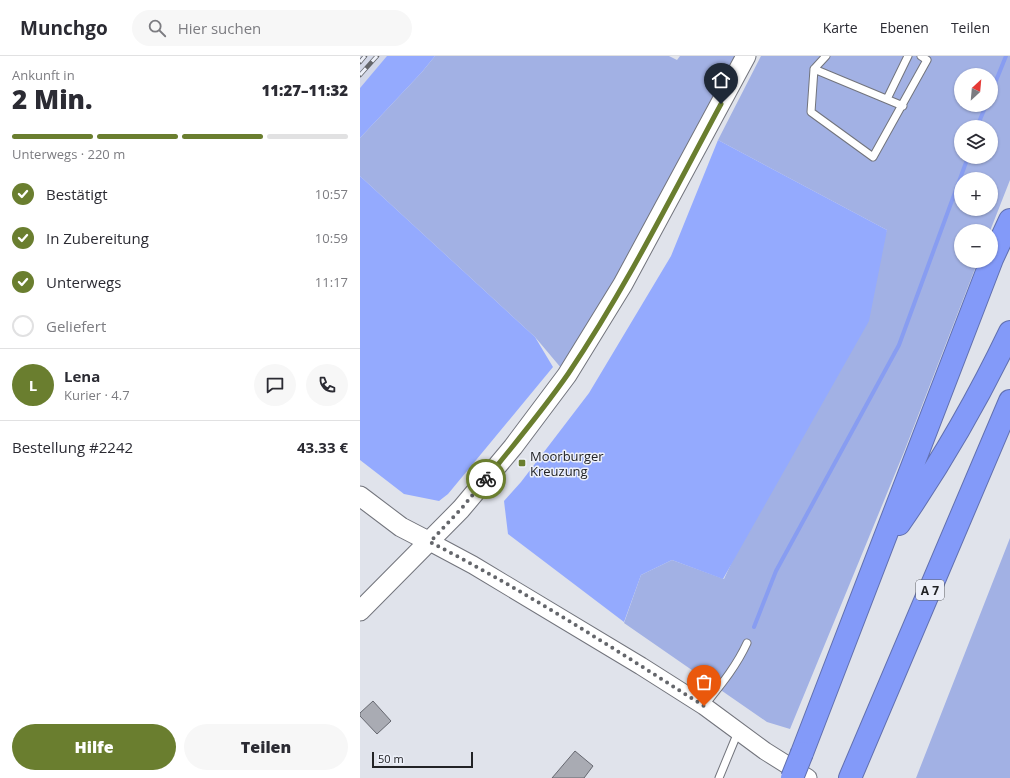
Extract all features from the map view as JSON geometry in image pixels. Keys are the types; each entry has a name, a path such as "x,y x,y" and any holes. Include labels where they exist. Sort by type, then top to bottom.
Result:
{"highway":[{"path":"792,778 992,260 1010,220"},
{"path":"876,560 924,487 964,422 1010,332"},
{"name":"A 7","path":"850,778 1010,401"}],"main road":[{"path":"360,611 461,509 509,451 567,375 624,284 746,56"},
{"path":"360,496 401,526 430,542"}],"street":[{"path":"430,542 489,574 641,666 704,706 738,732 808,778"}],"lane":[{"path":"826,56 814,69 811,112 873,157 903,106 927,60 921,56"},
{"path":"887,99 908,56"},
{"path":"814,69 903,106"},
{"path":"704,706 729,674 741,656 746,643"},
{"path":"719,778 738,732"}],"shaded area":[{"path":"360,56 388,56 360,88"},
{"path":"387,56 435,56 422,72 360,138 360,88"},
{"path":"435,56 669,56 677,60 680,56 746,56 567,375 535,337 360,176 360,138 422,72"},
{"path":"761,56 1010,56 1010,180 998,211 998,172 954,172 954,216 996,216 993,224 954,224 954,268 975,268 904,452 790,729 767,722 624,623 641,575 672,560 724,579 887,230 718,140"},
{"path":"718,140 887,230 869,321 723,579 672,560 641,575 624,622 508,534 504,501 521,482 589,393 671,256"},
{"path":"360,176 535,337 553,367 448,494 439,501 404,494 360,460"},
{"path":"1010,538 1010,778 916,778"}],"building":[{"path":"373,701 391,721 377,734 360,716 360,713"},
{"path":"575,751 593,766 584,778 552,778"}],"waterway":[{"path":"998,76 1006,56"},
{"path":"980,120 983,112"},
{"path":"754,627 776,571 899,345 965,164"}],"railway":[{"path":"360,62 365,56"},
{"path":"360,75 377,56"}],"way so far":[{"path":"486,479 461,509 430,542 489,574 704,706"}],"place":[{"name":"Moorburger Kreuzung","path":"522,463"}],"route":[{"path":"486,479 513,447 567,375 595,331 624,284 721,104"}]}
